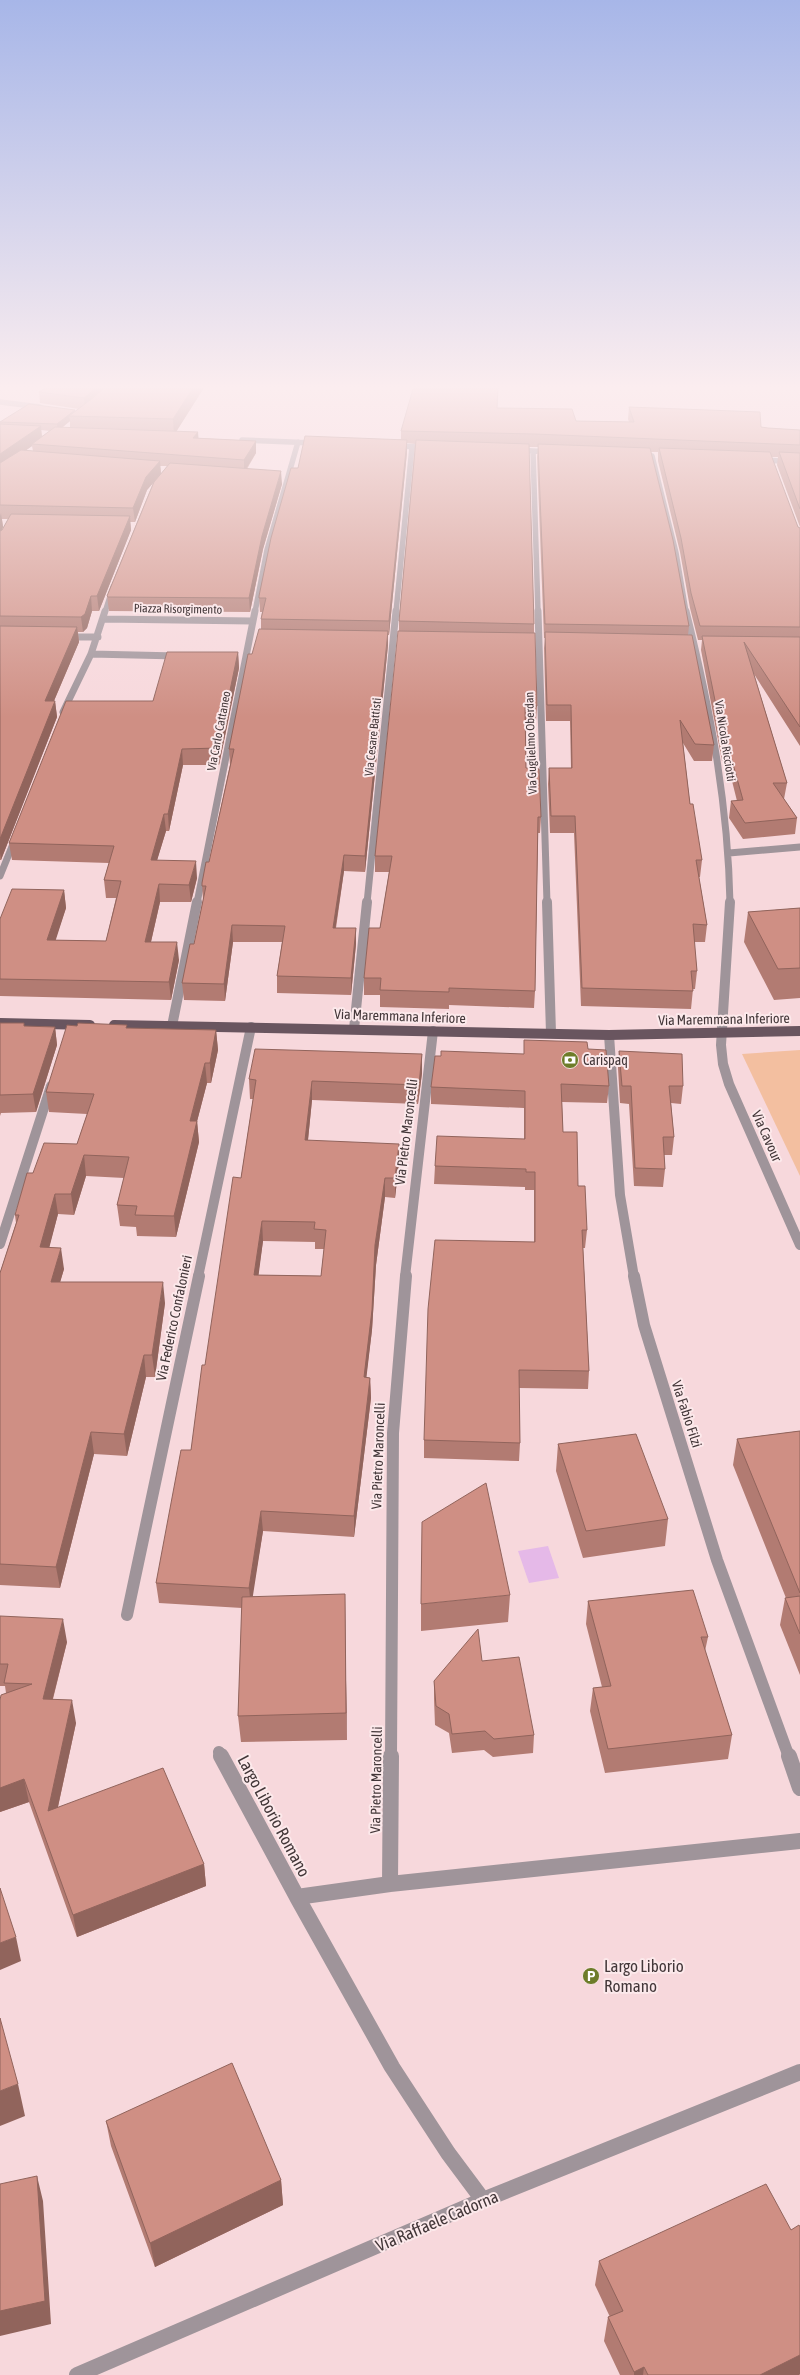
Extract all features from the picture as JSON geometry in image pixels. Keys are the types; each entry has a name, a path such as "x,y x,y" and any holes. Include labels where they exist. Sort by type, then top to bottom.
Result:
{"main road":[{"name":"Via Maremmana Inferiore","path":"0,1023 69,1029 103,1025 354,1028 609,1035 720,1034 800,1031"}],"street":[{"name":"Via Carlo Cattaneo","path":"172,1026 240,657 252,638 252,621 279,496"},
{"name":"Via Cesare Battisti","path":"354,1028 407,496"},
{"name":"Via Guglielmo Oberdan","path":"534,496 552,1033"},
{"name":"Via Nicola Ricciotti","path":"662,496 676,553 694,645 706,690 729,853 730,910 720,1034"},
{"path":"61,717 98,637 104,619 103,612 117,576"},
{"name":"Piazza Risorgimento","path":"104,619 252,621"},
{"path":"60,637 98,637"},
{"path":"91,654 183,656"},
{"path":"0,876 17,833"},
{"path":"729,853 800,846"},
{"name":"Via Federico Confalonieri","path":"127,1615 251,1027"},
{"name":"Via Pietro Maroncelli","path":"390,1884 393,1433 397,1361 410,1224 433,1031"},
{"name":"Via Cavour","path":"720,1034 723,1064 729,1084 800,1245"},
{"name":"Via Fabio Filzi","path":"609,1035 620,1195 630,1259 644,1325 717,1560 800,1788"},
{"path":"0,1244 53,1078"},
{"name":"Largo Liborio Romano","path":"219,1752 297,1897 392,2066 448,2153 484,2200"},
{"name":"Largo Liborio Romano","path":"297,1897 390,1884 800,1841"},
{"name":"Via Raffaele Cadorna","path":"77,2375 484,2200 800,2072"}],"shaded area":[{"path":"800,1050 800,1176 742,1054"},
{"path":"548,1546 559,1578 529,1583 518,1551"}],"building":[{"path":"0,496 138,496 133,508 0,505"},
{"path":"148,496 274,496 262,536 249,598 107,596"},
{"path":"283,496 401,496 389,621 261,619 266,598 259,598 259,596 271,538"},
{"path":"411,496 530,496 534,624 399,621"},
{"path":"540,496 662,496 673,540 689,626 545,624"},
{"path":"671,496 786,496 798,527 800,528 800,627 700,626 691,593 681,538"},
{"path":"795,496 800,496 800,509"},
{"path":"11,514 130,516 97,596 91,596 85,614 81,617 0,616 0,531"},
{"path":"0,626 77,627 45,701 55,701 0,839"},
{"path":"259,629 388,631 365,856 344,855 333,928 356,928 351,978 277,976 285,926 232,925 224,984 182,983 190,944 194,944 206,886 202,886 202,883 206,862 209,862 234,749 229,749 248,654 252,654"},
{"path":"398,631 535,633 537,706 525,706 526,768 539,769 541,817 538,817 535,991 449,988 449,992 380,990 381,978 364,978 369,928 380,928 392,856 375,856"},
{"path":"545,632 692,635 714,745 695,744 680,720 690,804 693,804 702,860 696,860 707,925 693,924 697,971 691,971 693,991 582,988 575,816 551,816 549,768 572,768 571,705 547,705"},
{"path":"702,636 800,637 800,727 744,642 787,783 773,783 797,818 745,823 731,801 743,800 728,746 724,745"},
{"path":"167,652 238,652 218,748 182,749 168,814 164,814 151,860 196,861 189,885 159,884 145,942 177,942 169,982 0,979 0,919 12,889 64,890 47,940 106,941 121,881 104,880 114,846 9,843 66,701 153,701"},
{"path":"800,908 800,968 778,969 748,912"},
{"path":"0,1023 24,1023 24,1026 55,1027 33,1094 0,1095"},
{"path":"78,1023 127,1025 126,1028 216,1030 210,1063 205,1063 190,1121 197,1121 174,1216 135,1215 137,1206 117,1205 129,1157 84,1155 71,1194 55,1194 40,1247 61,1248 51,1282 163,1282 152,1355 144,1355 124,1434 91,1432 56,1567 0,1564 0,1273 19,1215 15,1215 27,1173 33,1173 44,1143 77,1144 94,1094 46,1092 67,1025 77,1026"},
{"path":"524,1040 587,1042 588,1049 606,1050 609,1086 561,1084 563,1132 577,1132 578,1186 585,1186 587,1230 582,1230 589,1371 519,1370 520,1443 424,1440 428,1309 435,1240 535,1242 535,1172 526,1172 526,1169 435,1166 437,1136 525,1139 525,1091 431,1087 435,1056 441,1056 441,1051 524,1054"},
{"path":"255,1049 422,1054 419,1085 312,1081 305,1140 399,1144 395,1178 385,1178 375,1245 372,1310 364,1377 370,1378 354,1516 261,1511 249,1588 156,1583 181,1450 191,1450 202,1365 205,1365 233,1177 241,1178 256,1080 249,1079","holes":["262,1221 315,1222 314,1229 326,1230 321,1276 254,1275"]},
{"path":"619,1051 682,1054 683,1086 669,1086 674,1137 663,1137 665,1169 635,1168 631,1086 622,1086"},
{"path":"800,1431 800,1593 737,1439"},
{"path":"636,1434 668,1519 586,1531 558,1444"},
{"path":"486,1483 510,1595 421,1604 422,1522"},
{"path":"693,1590 708,1637 701,1637 732,1735 608,1749 593,1688 611,1686 588,1601"},
{"path":"345,1594 346,1713 238,1716 242,1597"},
{"path":"800,1596 800,1634 785,1598"},
{"path":"0,1616 63,1619 43,1699 72,1700 48,1811 163,1768 204,1864 73,1915 24,1779 0,1788 1,1695 32,1684 4,1683 8,1664 0,1664"},
{"path":"478,1629 482,1661 519,1657 534,1735 494,1739 485,1731 452,1734 449,1714 436,1706 434,1681"},
{"path":"0,1888 16,1937 0,1943"},
{"path":"0,2018 18,2084 0,2091"},
{"path":"232,2063 281,2180 150,2243 106,2121"},
{"path":"37,2176 45,2301 0,2311 0,2184"},
{"path":"766,2184 791,2230 799,2225 800,2227 800,2355 760,2375 648,2375 644,2367 634,2372 608,2317 623,2311 599,2261"}],"place":[{"name":"Carispaq","path":"570,1060"},
{"name":"Largo Liborio Romano","path":"591,1976"}]}
